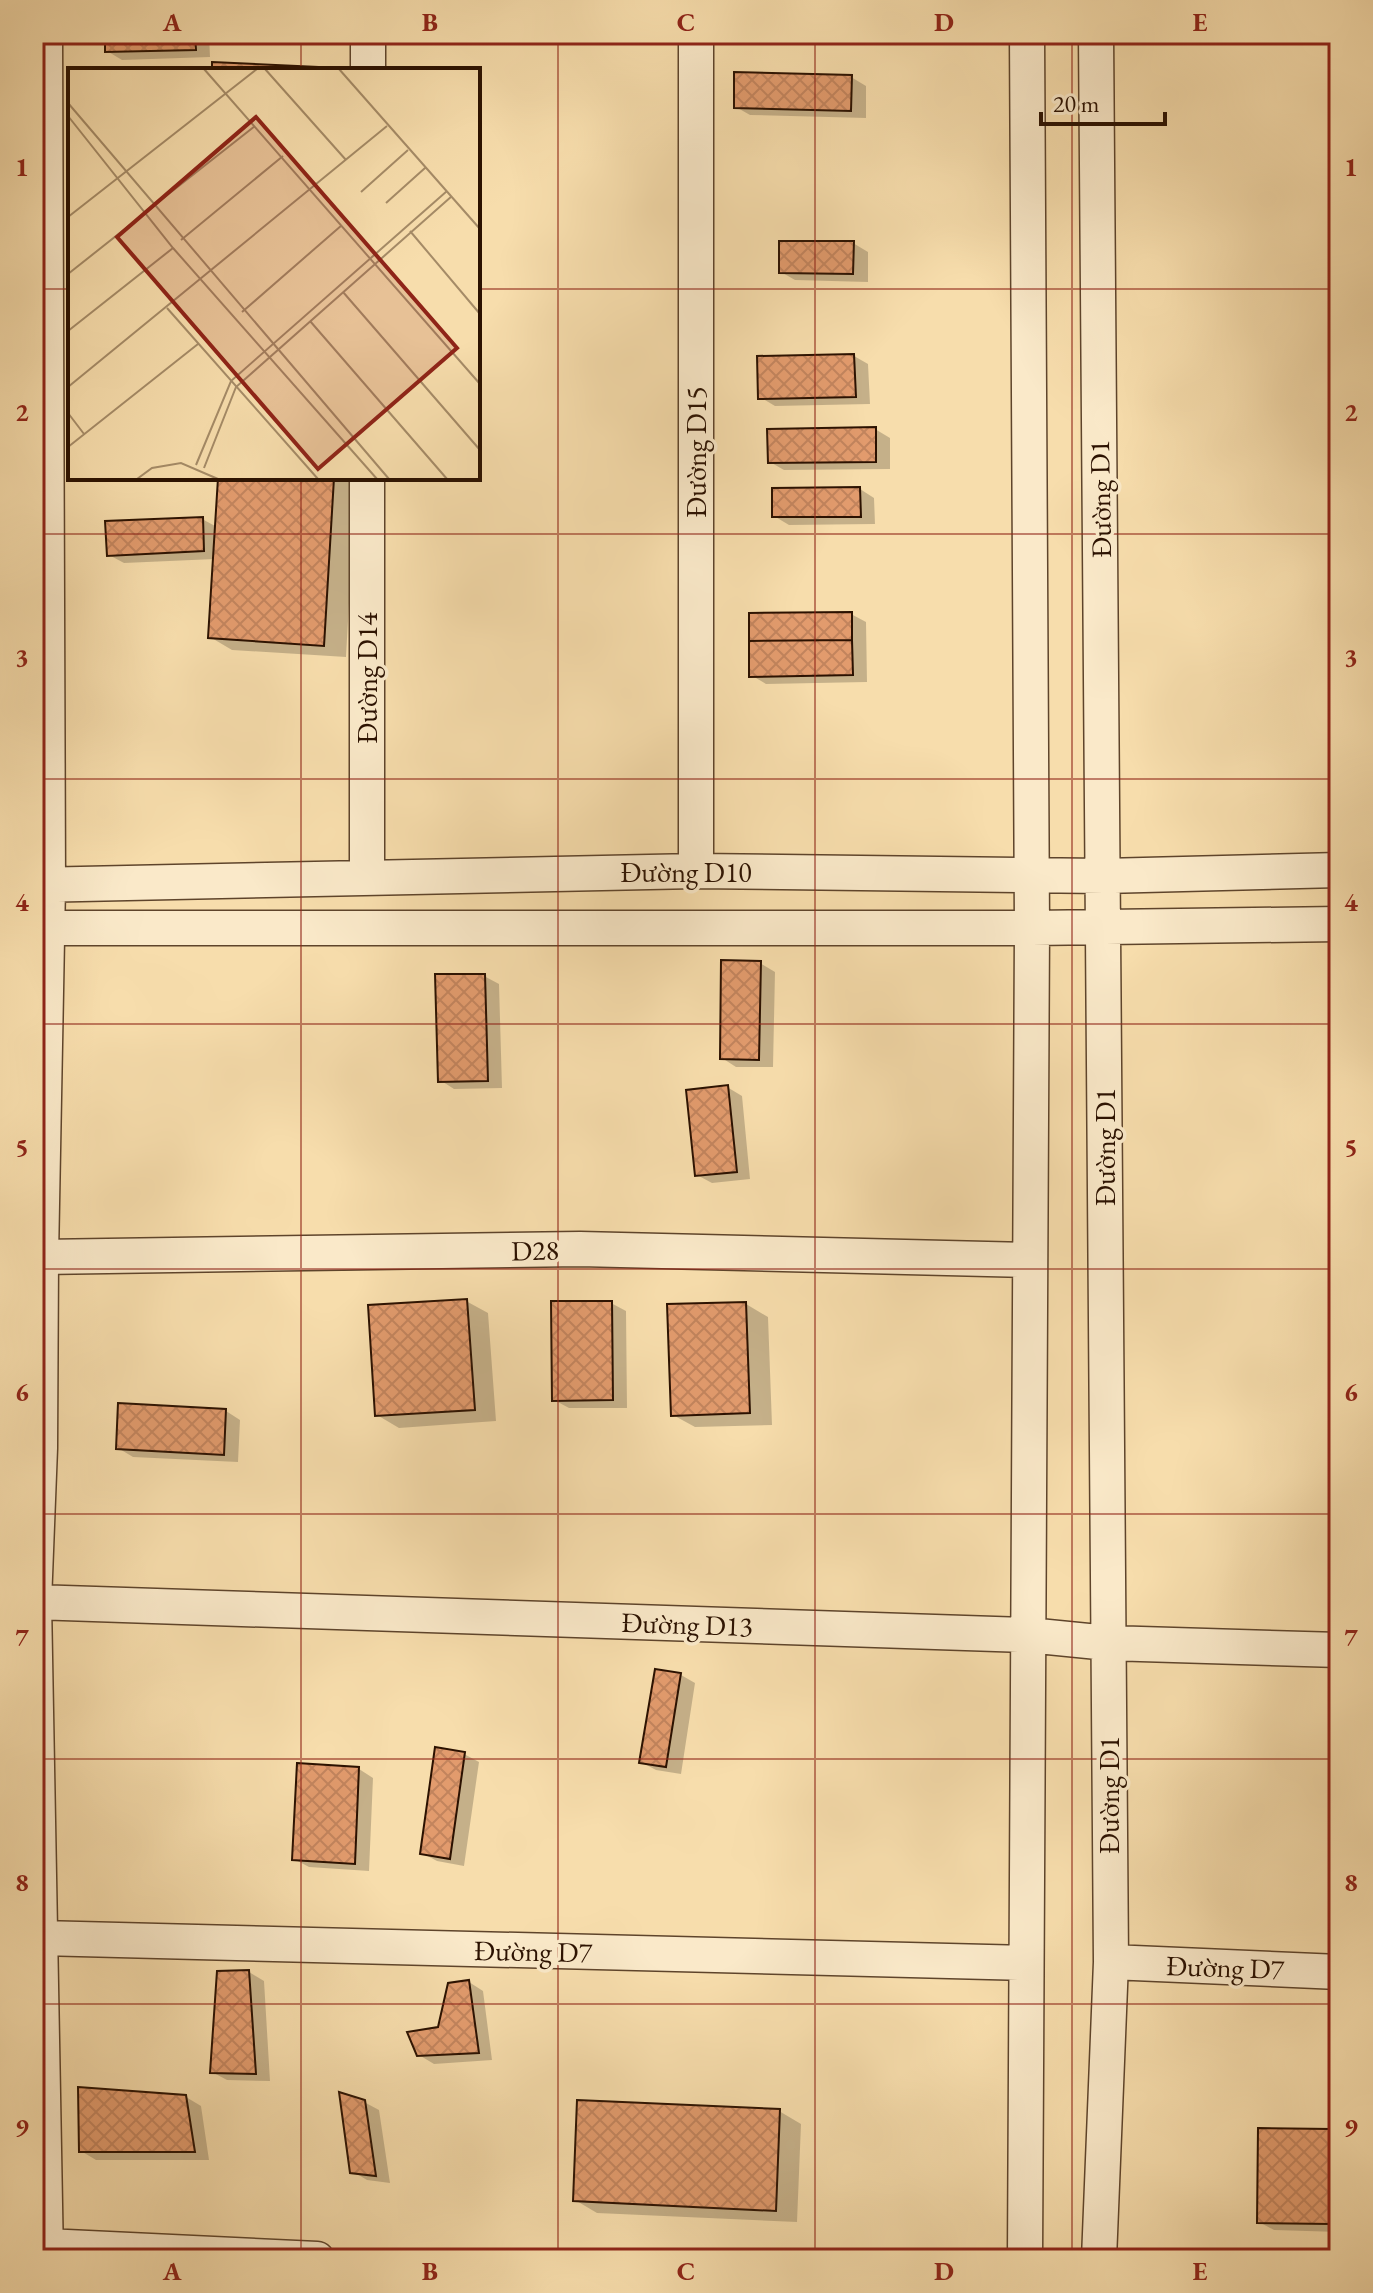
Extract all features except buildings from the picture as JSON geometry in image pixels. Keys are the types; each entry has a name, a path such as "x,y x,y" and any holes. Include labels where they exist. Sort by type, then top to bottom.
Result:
{"street":[{"path":"45,34 40,1448 34,1602 46,2253 317,2259"},
{"path":"368,34 368,68"},
{"name":"Đường D15","path":"696,34 696,871"},
{"path":"1025,2259 1032,928 1027,34"},
{"name":"Đường D1","path":"1096,34 1111,1962 1099,2259"},
{"name":"Đường D14","path":"367,480 367,877"},
{"name":"Đường D10","path":"41,885 696,871 1104,876 1339,870"},
{"name":"Đường D10","path":"40,928 1032,928 1339,924"},
{"name":"D28","path":"41,1257 580,1249 1030,1260"},
{"name":"Đường D13","path":"34,1602 1028,1635 1108,1643 1339,1650"},
{"name":"Đường D7","path":"40,1938 1026,1963"},
{"name":"Đường D7","path":"1111,1962 1339,1972"}]}
